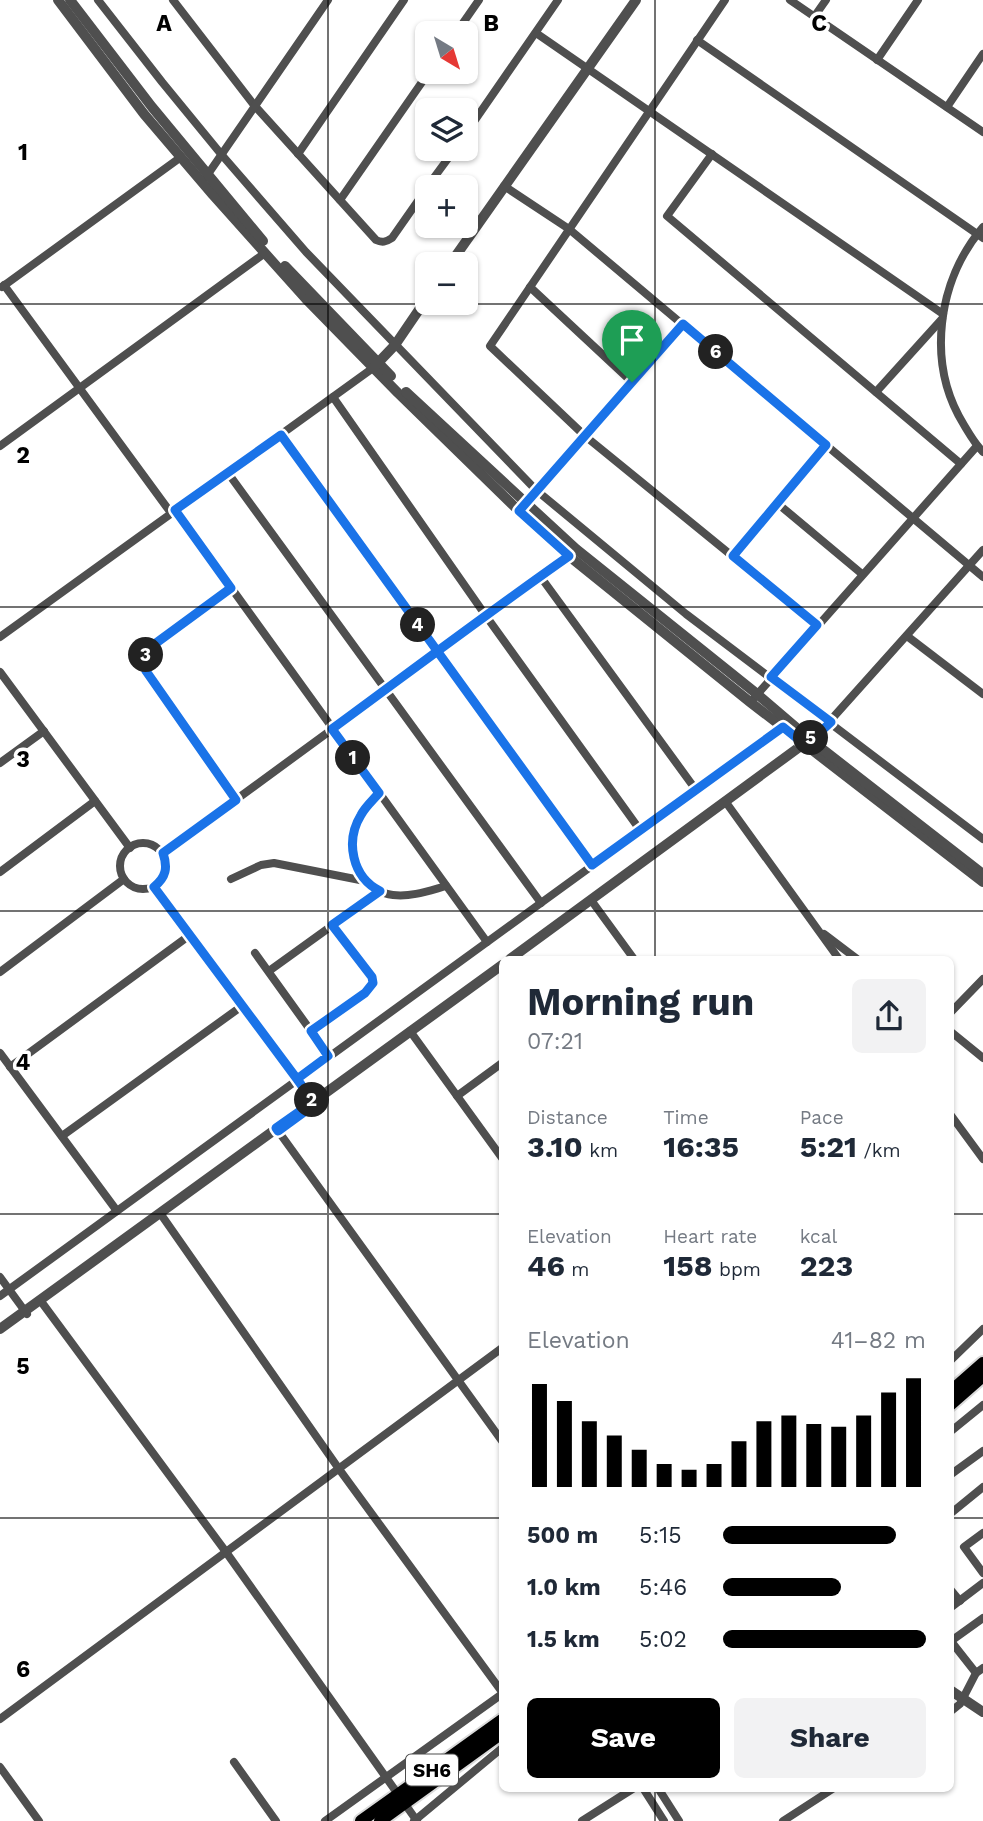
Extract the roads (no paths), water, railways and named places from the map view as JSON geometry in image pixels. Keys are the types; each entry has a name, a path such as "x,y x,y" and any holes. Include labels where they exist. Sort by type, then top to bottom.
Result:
{"main road":[{"path":"954,1388 983,1363"},
{"path":"954,1401 983,1376"},
{"name":"SH6","path":"380,1821 401,1799 499,1722"},
{"name":"SH6","path":"361,1821 401,1799 499,1735"}],"street":[{"path":"58,0 144,114 181,157 204,178 375,365"},
{"path":"70,0 204,178 265,253 569,556 983,873"},
{"path":"98,0 221,154 306,251 536,491 687,614 983,839"},
{"path":"173,0 254,105 376,240 386,242 392,238 415,205"},
{"path":"204,178 328,0"},
{"path":"298,154 404,0"},
{"path":"464,21 479,0"},
{"path":"478,116 558,0"},
{"path":"458,252 636,0"},
{"path":"725,0 490,345 585,436 817,625"},
{"path":"790,0 983,132"},
{"path":"814,17 826,0"},
{"path":"877,60 918,0"},
{"path":"536,33 942,316"},
{"path":"697,40 981,233 967,249 951,280 942,316 941,353 946,383 957,414 980,449 961,464 754,698"},
{"path":"947,107 983,54"},
{"path":"340,200 421,84"},
{"path":"712,154 667,216 961,464"},
{"path":"181,157 2,287 231,588 486,942"},
{"path":"504,186 569,229 983,577"},
{"path":"0,446 265,253"},
{"path":"530,287 632,382"},
{"path":"0,637 375,365 395,345 415,315"},
{"path":"876,392 942,316"},
{"path":"522,507 683,324"},
{"path":"333,397 640,830"},
{"path":"281,435 592,865"},
{"path":"733,556 826,445"},
{"path":"228,473 541,903"},
{"path":"777,503 862,574"},
{"path":"522,507 754,698 783,727 810,741 983,882"},
{"path":"520,956 810,741 831,722 983,550"},
{"path":"163,853 569,556"},
{"path":"540,576 696,790"},
{"path":"231,588 152,646 145,660 150,679 236,800"},
{"path":"907,636 983,694"},
{"path":"0,672 130,848"},
{"path":"0,1296 783,727"},
{"path":"0,763 44,731"},
{"path":"365,881 354,863 352,842 361,815 379,793"},
{"path":"0,872 95,801"},
{"path":"726,802 837,956"},
{"path":"140,843 150,844 163,853 166,872 154,887 138,889 124,879 120,870 121,860 130,848 140,843"},
{"path":"232,879 261,865 274,863 365,881 389,895 413,896 446,886"},
{"path":"0,971 124,879"},
{"path":"154,887 314,1103"},
{"path":"269,971 380,891"},
{"path":"514,956 592,901"},
{"path":"592,901 632,956"},
{"path":"311,1031 365,993 373,983 372,977 332,925"},
{"path":"816,928 853,956"},
{"path":"10,1067 190,935"},
{"path":"255,953 328,1056"},
{"path":"0,1331 499,969"},
{"path":"954,1009 983,979"},
{"path":"62,1136 242,1006"},
{"path":"411,1033 499,1154"},
{"path":"954,1034 983,1058"},
{"path":"0,1053 117,1211"},
{"path":"457,1096 499,1065"},
{"path":"954,1119 979,1147 983,1159"},
{"path":"277,1130 499,1437"},
{"path":"161,1214 339,1469 499,1689"},
{"path":"0,1277 26,1313"},
{"path":"41,1302 226,1552 415,1821 499,1751"},
{"path":"954,1357 983,1329"},
{"path":"0,1719 499,1350"},
{"path":"954,1429 983,1405"},
{"path":"954,1472 983,1451"},
{"path":"954,1511 983,1487"},
{"path":"983,1533 964,1547 983,1573"},
{"path":"954,1605 983,1583"},
{"path":"954,1594 960,1601"},
{"path":"954,1639 983,1618"},
{"path":"954,1644 979,1671 962,1701 954,1708"},
{"path":"954,1694 983,1719"},
{"path":"325,1821 499,1695"},
{"path":"954,1698 983,1712"},
{"path":"234,1762 276,1821"},
{"path":"0,1767 39,1821"},
{"path":"582,1821 628,1792"},
{"path":"646,1792 664,1821"},
{"path":"661,1792 679,1821"},
{"path":"783,1821 828,1792"}]}
